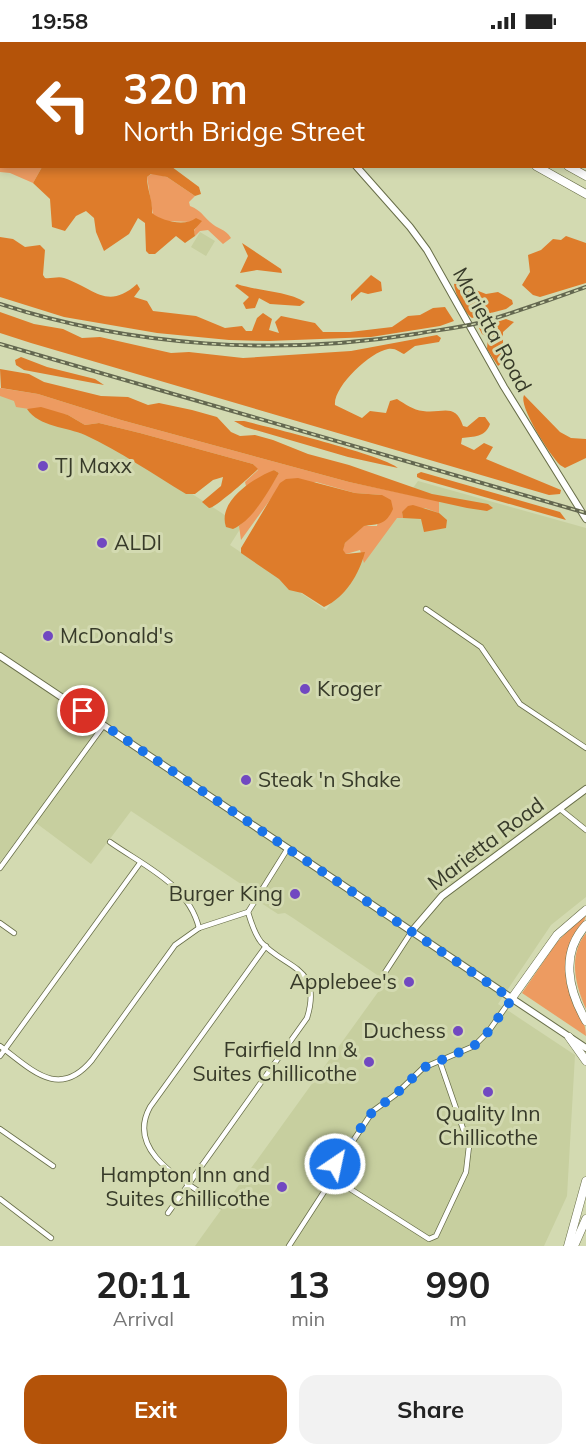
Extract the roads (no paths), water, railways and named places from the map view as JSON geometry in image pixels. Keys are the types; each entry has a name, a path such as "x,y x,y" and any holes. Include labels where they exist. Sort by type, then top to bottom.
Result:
{"highway":[{"path":"540,168 586,194"},
{"path":"572,168 586,176"},
{"path":"512,999 557,935 586,910"},
{"path":"586,925 572,947 569,973 575,999 586,1021"},
{"path":"569,1037 586,1061"},
{"path":"568,1246 586,1181"},
{"path":"574,1246 586,1219"}],"main road":[{"name":"Marietta Road","path":"358,168 410,226 427,250 504,387 586,519"},
{"path":"0,656 586,1048"},
{"name":"Marietta Road","path":"412,931 442,896 586,789"}],"street":[{"path":"426,609 481,647 520,704 586,748"},
{"path":"0,868 104,725"},
{"path":"560,809 586,830"},
{"path":"110,842 171,883 194,911 199,928"},
{"path":"2,1048 48,1079 68,1078 81,1072 168,953 183,938 199,928 248,912 288,848"},
{"path":"0,1056 2,1048 140,863"},
{"path":"168,1213 307,1018 310,1005 307,980 297,968 266,946 256,934 248,912"},
{"path":"0,923 14,933"},
{"path":"384,974 412,931"},
{"path":"221,1206 151,1154 143,1137 144,1119 150,1107 266,946"},
{"path":"289,1246 333,1178 335,1164 373,1111 395,1095 423,1068 462,1053 481,1040 512,999"},
{"path":"333,1178 424,1237 429,1239 436,1236 466,1172 469,1146 440,1062"},
{"path":"0,1129 52,1166"},
{"path":"0,1199 51,1238"}],"railway":[{"path":"0,304 50,319 153,338 258,346 311,345 363,341 465,326 586,287"},
{"path":"0,344 586,513"}],"place":[{"name":"TJ Maxx","path":"43,466"},
{"name":"ALDI","path":"102,543"},
{"name":"McDonald's","path":"48,636"},
{"name":"Kroger","path":"305,689"},
{"name":"Steak 'n Shake","path":"246,780"},
{"name":"Burger King","path":"295,894"},
{"name":"Applebee's","path":"409,982"},
{"name":"Duchess","path":"458,1031"},
{"name":"Fairfield Inn & Suites Chillicothe","path":"369,1062"},
{"name":"Quality Inn Chillicothe","path":"488,1092"},
{"name":"Hampton Inn and Suites Chillicothe","path":"282,1187"}]}
